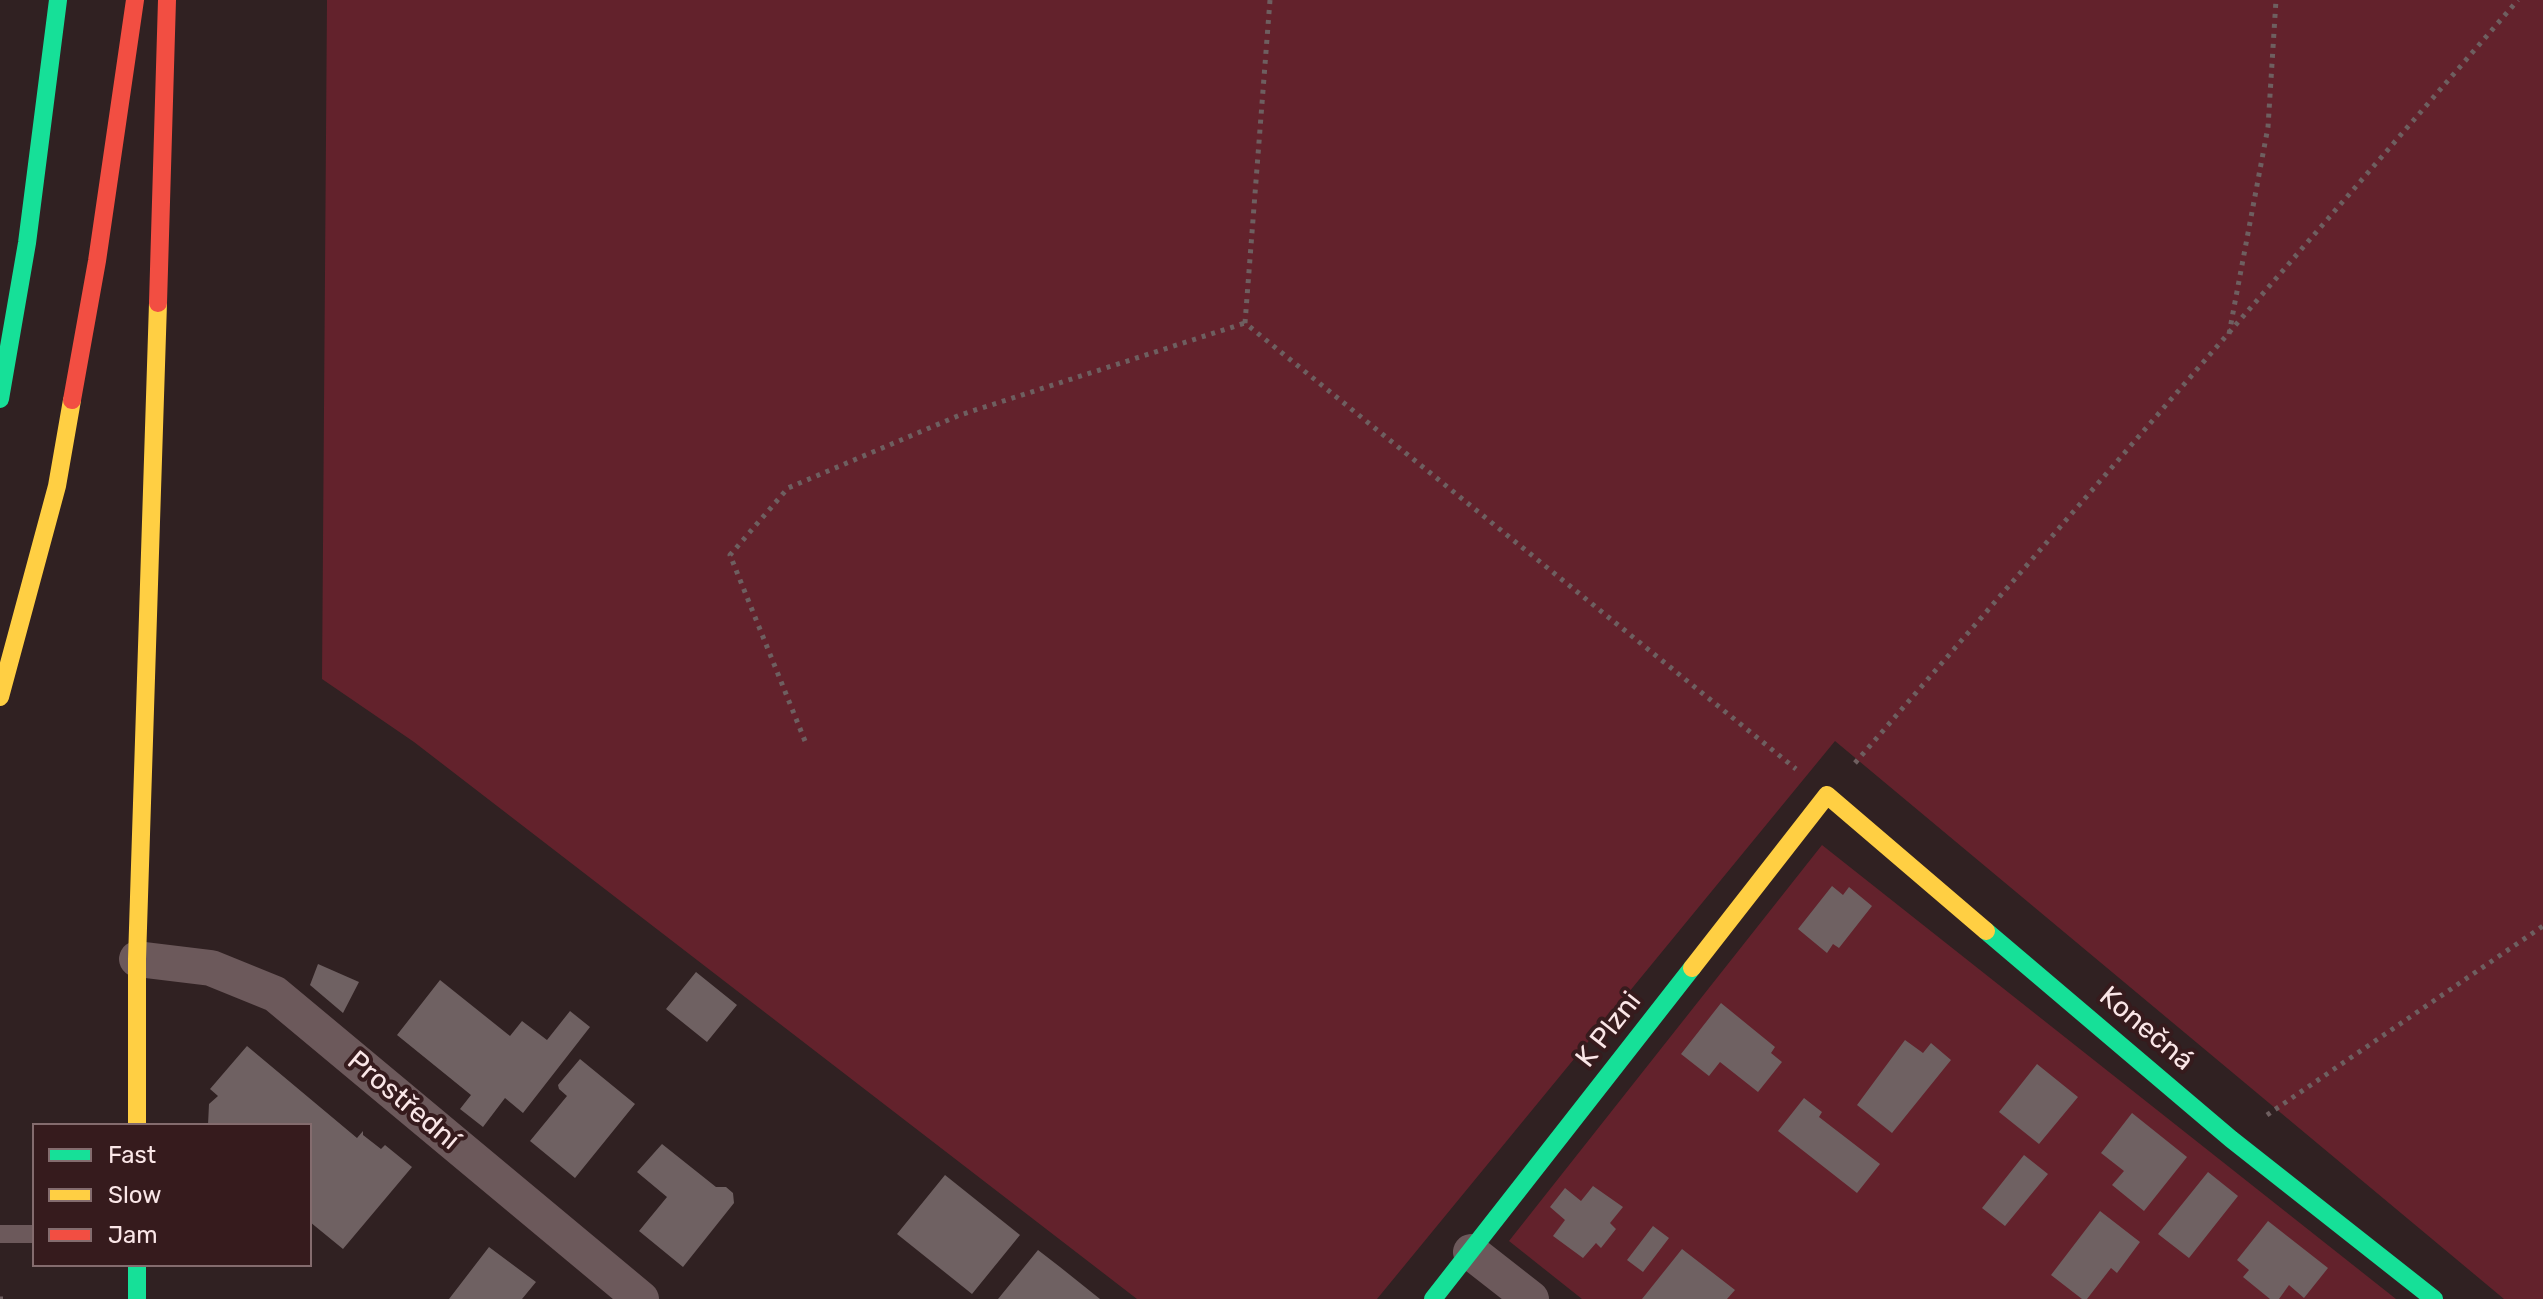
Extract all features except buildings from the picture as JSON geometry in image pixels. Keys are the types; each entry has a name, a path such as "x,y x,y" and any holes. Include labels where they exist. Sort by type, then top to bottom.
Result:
{"main road":[{"path":"0,399 27,243 58,0"},
{"path":"0,697 57,486 97,261 135,0"},
{"path":"137,1123 137,959 167,0"},
{"name":"Konečná","path":"1827,795 2231,1139 2434,1299"},
{"name":"K Plzni","path":"1433,1299 1827,795"},
{"path":"137,1267 137,1299"}],"street":[{"name":"Prostřední","path":"137,959 211,968 275,994 641,1299"},
{"path":"1471,1252 1531,1299"}],"lane":[{"path":"0,1234 32,1234"}],"path":[{"path":"1245,323 1270,0"},
{"path":"2229,335 2268,127 2276,0"},
{"path":"1245,323 1827,795 2518,0"},
{"path":"805,741 730,555 788,488 960,415 1245,323"},
{"path":"2231,1139 2543,926"}],"shaded area":[{"path":"327,0 2543,0 2543,1299 2504,1299 1835,741 1377,1299 1137,1299 414,742 322,679"},
{"path":"1822,845 2396,1299 1582,1299 1509,1241"}],"traffic: fast":[{"path":"0,399 27,243 58,0"},
{"path":"1986,931 2231,1139 2434,1299"},
{"path":"1433,1299 1692,968"},
{"path":"137,1267 137,1299"}],"traffic: slow":[{"path":"137,959 158,303"},
{"path":"0,697 57,486 72,400"},
{"path":"1692,968 1827,795 1986,931"},
{"path":"137,959 137,1123"}],"traffic: jam":[{"path":"72,400 97,261 135,0"},
{"path":"158,303 167,0"}]}
